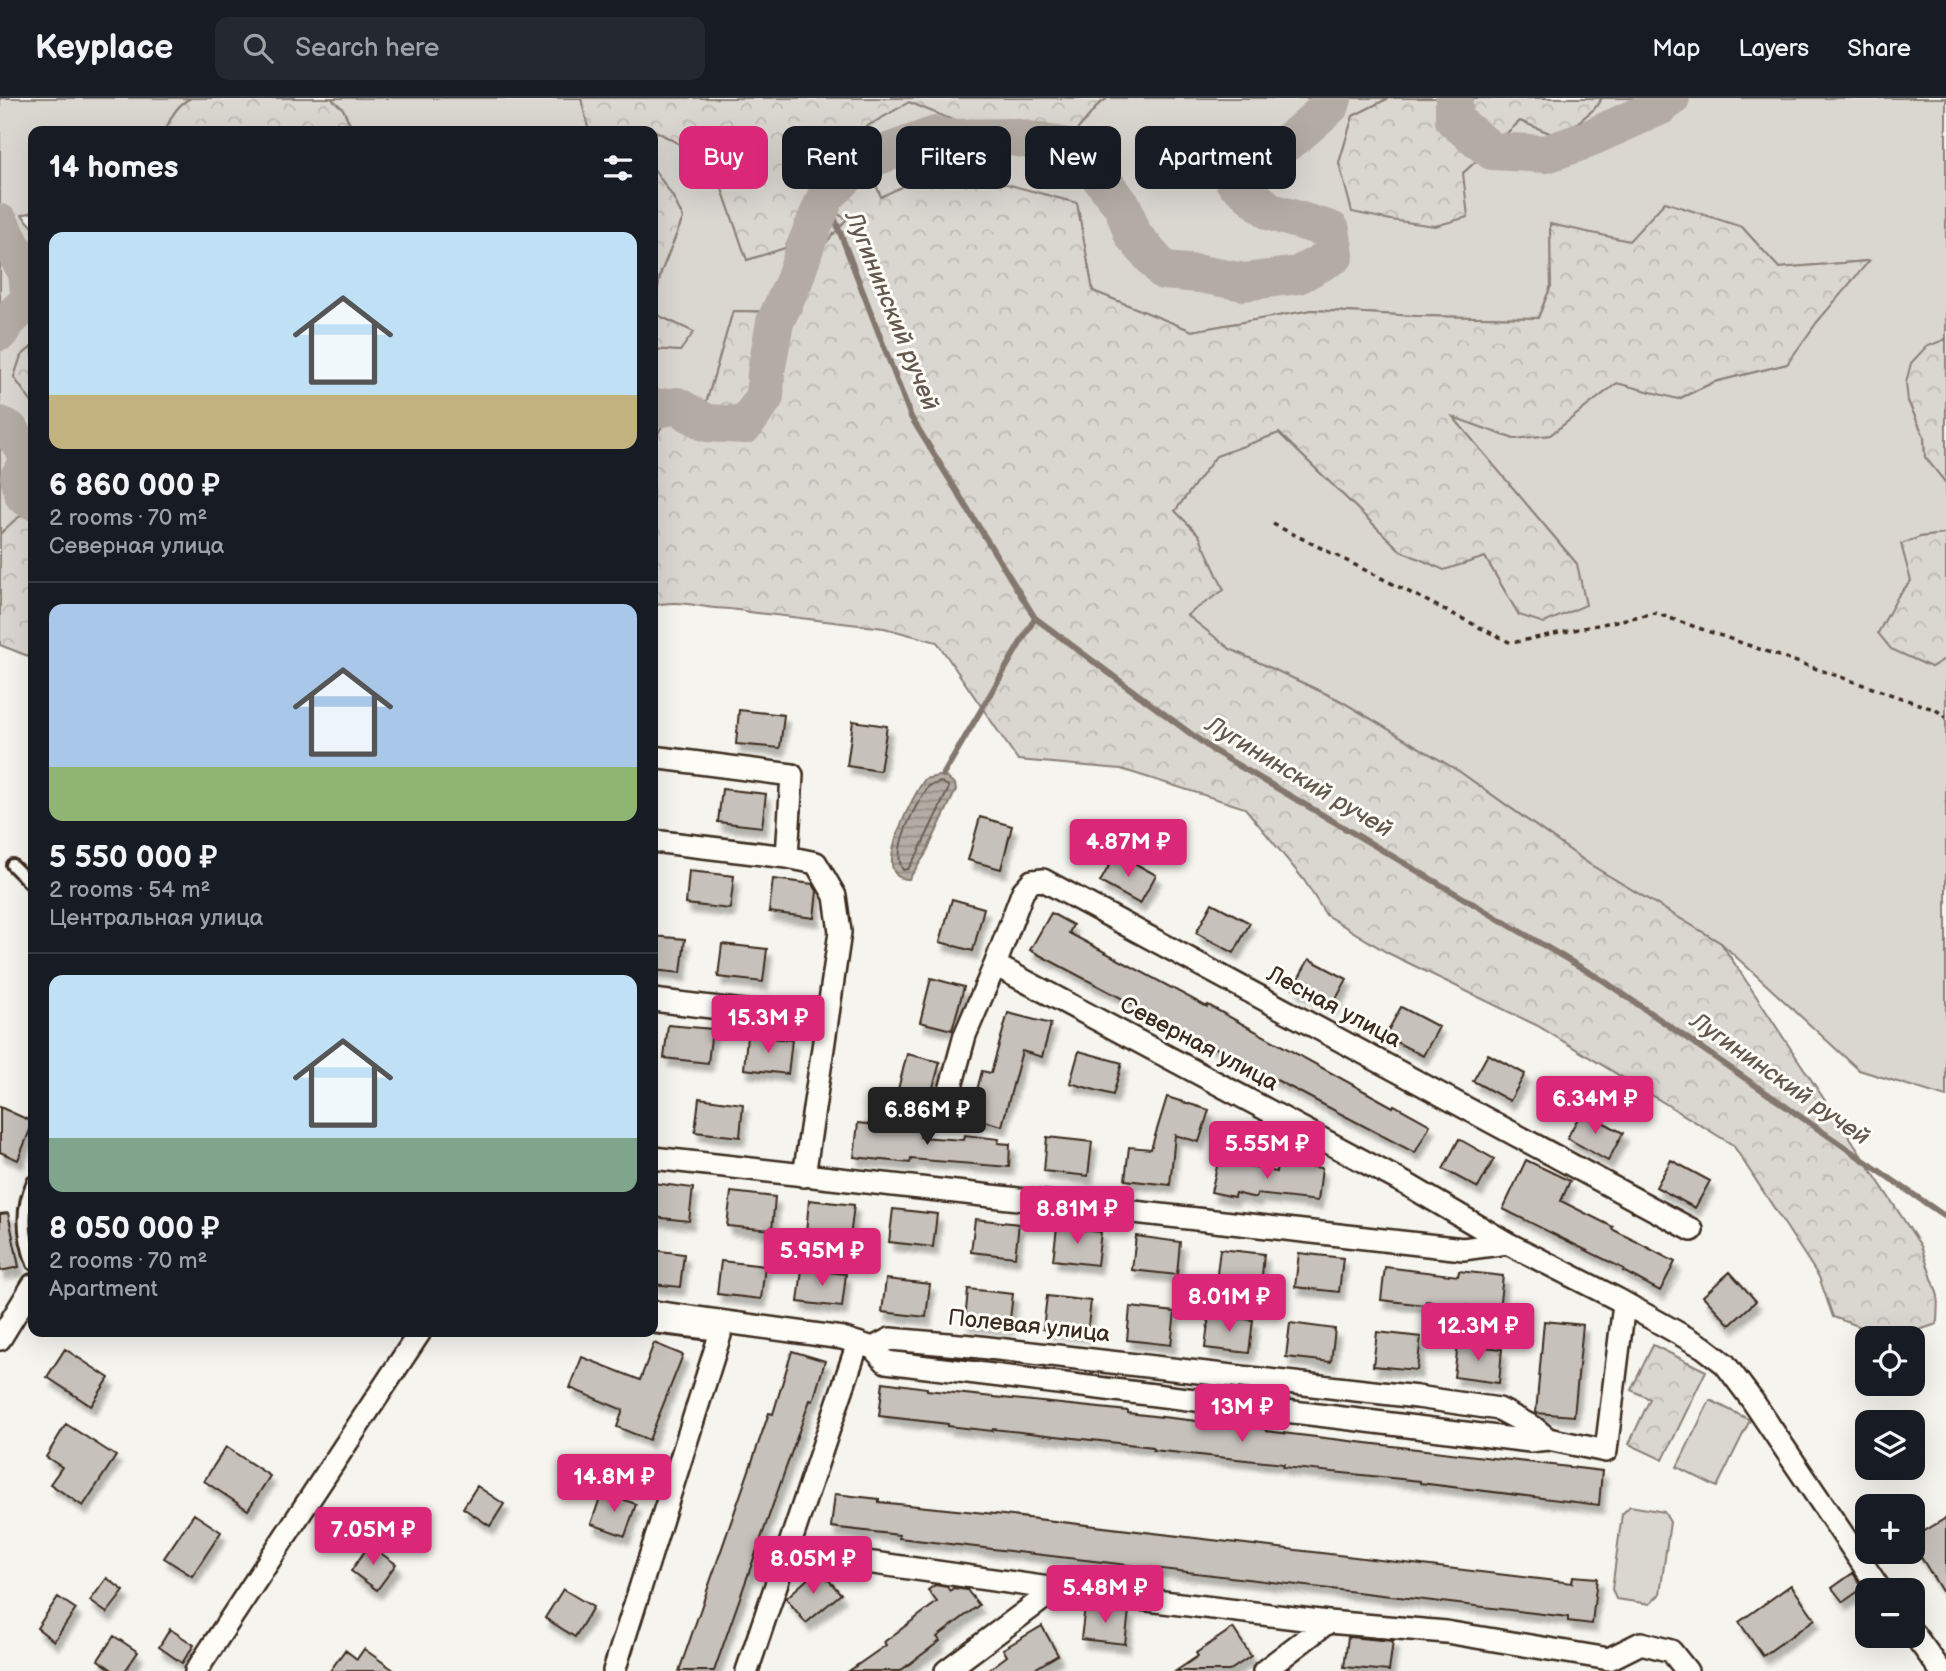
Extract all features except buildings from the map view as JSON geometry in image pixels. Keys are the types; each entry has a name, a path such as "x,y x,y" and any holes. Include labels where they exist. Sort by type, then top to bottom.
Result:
{"street":[{"path":"658,758 793,775 787,857"},
{"path":"658,842 816,863 835,895 840,932 804,1176"},
{"name":"Лесная улица","path":"995,965 1023,891 1032,881 1043,880 1692,1230"},
{"path":"910,1107 945,1109 965,1035 995,965"},
{"name":"Северная улица","path":"995,965 1408,1185 1507,1244 1703,1347 1725,1364 1872,1578"},
{"path":"658,1001 827,1021"},
{"path":"658,1159 1463,1249 1507,1244"},
{"path":"0,1339 28,1293"},
{"name":"Полевая улица","path":"658,1313 842,1338 865,1345 886,1362 1530,1441 1548,1439 1606,1451 1624,1304"},
{"path":"614,1671 720,1335"},
{"path":"196,1671 416,1337"},
{"name":"Полевая улица","path":"865,1345 890,1339 1011,1349 1499,1409 1533,1427 1548,1439"},
{"path":"747,1671 865,1345"},
{"path":"1198,1399 1201,1371"},
{"path":"789,1551 1056,1589 1328,1622 1447,1632 1603,1665 1641,1643 1671,1651 1688,1671"},
{"path":"946,1671 1056,1589"},
{"path":"1264,1671 1328,1622"},
{"path":"1924,1648 1941,1671"}],"lane":[{"path":"12,865 28,881"},
{"path":"28,1198 24,1211 28,1250"},
{"path":"658,1328 720,1335"}],"path":[{"path":"1273,524 1511,643 1655,613 1936,710 1946,717"}],"green space":[{"path":"0,98 191,98 175,112 168,126 28,126 28,213 22,215 28,222 28,350 21,356 14,377 28,397 28,512 0,534"},
{"path":"191,98 331,98 343,109 351,126 168,126 182,104"},
{"path":"331,98 581,98 588,126 351,126 343,109"},
{"path":"581,98 1108,98 1099,104 1081,126 1025,126 1025,129 955,121 909,102 868,126 782,126 782,189 878,189 881,197 897,189 1011,189 1011,185 1077,203 1093,291 1192,331 1312,310 1416,316 1538,318 1551,286 1550,224 1629,241 1665,202 1742,227 1779,268 1869,261 1817,322 1787,364 1714,382 1678,399 1617,383 1550,435 1514,439 1453,417 1577,564 1586,605 1544,623 1519,615 1485,557 1444,570 1401,551 1279,433 1216,456 1175,511 1199,535 1224,590 1187,615 1230,649 1339,700 1460,772 1589,864 1721,943 1921,1246 1938,1296 1937,1324 1925,1328 1858,1326 1833,1317 1819,1277 1733,1145 1538,1026 1388,953 1326,915 1304,880 1245,808 1121,769 1018,760 937,642 884,628 684,604 658,605 658,434 662,426 707,400 733,311 783,312 824,245 847,219 809,198 785,248 747,260 722,189 768,189 768,126 679,126 679,144 658,132 658,126 588,126"},
{"path":"1108,98 1389,98 1353,116 1339,163 1345,182 1463,173 1520,121 1560,137 1594,109 1602,98 1946,98 1946,339 1908,401 1924,436 1925,457 1946,483 1946,534 1920,537 1911,581 1898,596 1931,667 1946,658 1946,1097 1859,1070 1721,943 1589,864 1460,772 1339,700 1230,649 1186,615 1199,535 1175,511 1216,456 1279,433 1401,551 1444,569 1485,557 1519,615 1577,564 1452,416 1514,439 1550,435 1617,383 1679,399 1714,382 1786,364 1868,261 1779,268 1742,227 1629,241 1550,225 1551,286 1538,318 1416,316 1312,310 1192,331 1093,291 1077,203 881,197 878,189 882,189 882,126 868,126 909,102 955,121 997,126 896,126 896,189 1011,189 1011,128 1025,129 1025,189 1121,189 1121,126 1081,126 1099,104"},
{"path":"1389,98 1602,98 1594,109 1560,137 1520,121 1463,173 1468,217 1435,226 1352,212 1339,163 1353,116"},
{"path":"658,133 679,144 679,189 722,189 747,260 785,248 808,197 847,219 824,245 783,312 733,311 707,400 662,426 658,434 658,349 680,351 693,332 658,315 661,272 683,218 658,175"},
{"path":"658,175 683,218 658,285"},
{"path":"658,315 694,332 680,351 658,349"},
{"path":"1946,339 1946,483 1925,457 1924,436 1908,401 1906,383 1911,363 1926,347"},
{"path":"28,350 28,397 14,377 21,356"},
{"path":"28,512 28,656 0,645 0,534"},
{"path":"1946,534 1946,658 1931,667 1891,649 1878,633 1898,596 1911,581 1901,544 1920,537"},
{"path":"1653,1345 1706,1371 1663,1460 1629,1444 1650,1399 1631,1390"},
{"path":"1710,1400 1750,1420 1717,1487 1677,1467"},
{"path":"1630,1506 1664,1512 1670,1522 1660,1594 1650,1604 1616,1599 1612,1589 1622,1514"}],"water":[{"path":"943,775 955,784 956,790 925,855 909,879 897,876 892,866 893,852 904,817 925,779"}],"waterway":[{"path":"658,408 677,406 707,423 745,425 765,397 766,372 775,322 794,281 826,196 861,162 936,135 947,138 1012,137 1063,146 1096,172 1123,207 1133,235 1164,271 1244,282 1298,275 1335,255 1331,230 1271,212 1234,181 1297,135 1331,105 1333,98"},
{"path":"1454,98 1454,120 1492,151 1546,154 1583,141 1659,107 1671,98"},
{"name":"Лугининский ручей","path":"826,196 911,417 1035,618 1214,751 1604,981 1946,1217"},
{"path":"0,223 27,274 28,283"},
{"path":"0,332 6,322 28,302"},
{"path":"0,425 10,430 28,454"},
{"path":"28,461 19,477 24,496 28,498"},
{"path":"943,775 1035,618"}]}
